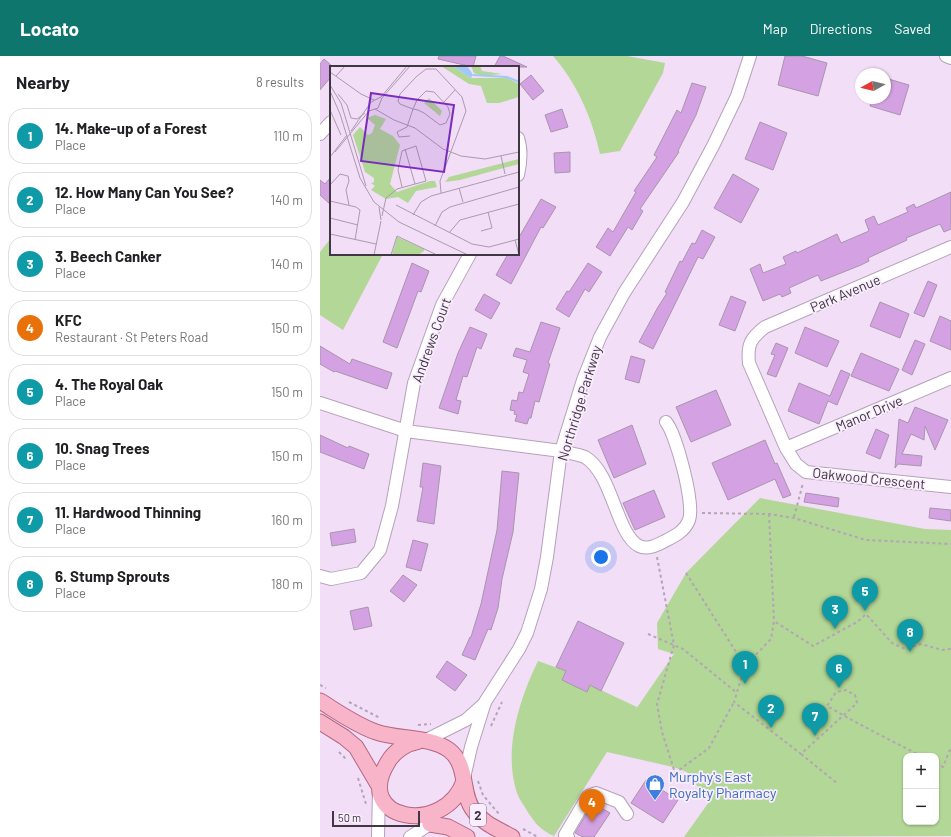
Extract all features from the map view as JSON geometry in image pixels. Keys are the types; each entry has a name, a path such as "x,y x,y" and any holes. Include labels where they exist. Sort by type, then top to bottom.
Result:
{"main road":[{"path":"320,722 344,737 356,747 379,786 381,800 385,808 400,822 416,827 430,824 447,815 457,802 470,776 451,751 443,746 426,740 392,737 375,732 352,721 324,698"},
{"path":"379,786 384,767 395,752 410,744 426,740"},
{"name":"2","path":"470,776 469,800 473,810 487,824 512,837"},
{"name":"2","path":"430,824 448,827 467,837"}],"street":[{"name":"Northridge Parkway","path":"470,776 471,747 486,702 522,643 540,590 547,557 561,451 583,380 600,337 624,293 683,202 709,153 736,96 750,56"},
{"path":"946,56 951,58"},
{"path":"320,134 330,123"},
{"path":"519,142 521,162 519,171"},
{"name":"Park Avenue","path":"747,349 754,336 766,327 951,247"},
{"name":"Andrews Court","path":"320,576 331,579 361,573 380,550 392,506 414,383 445,300 469,255"},
{"name":"Oakwood Crescent","path":"747,349 749,363 786,448 796,464 806,472 951,487"},
{"name":"Manor Drive","path":"786,448 951,378"},
{"path":"320,403 406,431 561,451 585,457 595,466 606,485 629,538 638,546 644,548 654,546 675,536 683,529 689,520 692,506 676,442 671,428 666,422"},
{"name":"Northridge Parkway","path":"426,740 466,720 486,702"},
{"path":"378,837 379,786"},
{"path":"568,837 565,835 588,796 596,792 619,802 626,814"},
{"path":"410,837 430,824"}],"path":[{"path":"794,518 806,472"},
{"path":"690,513 769,514 794,518 866,540 951,544"},
{"path":"654,546 667,600 674,645 657,704 662,732 675,773 709,748 734,702 745,666 771,639 774,621 769,514"},
{"path":"686,573 745,666"},
{"path":"774,621 813,646 857,622 866,614 892,643 905,649 921,644 942,650 951,649"},
{"path":"648,634 683,648 737,693"},
{"path":"320,685 324,698"},
{"path":"801,754 844,716 857,704 855,694 846,690 836,692 827,706 844,716 915,753"},
{"path":"344,699 383,719"},
{"path":"490,727 502,702"},
{"path":"734,702 838,784"},
{"path":"412,725 432,724"},
{"path":"939,765 943,767 951,747"},
{"path":"338,750 348,761"},
{"path":"356,773 367,808"},
{"path":"470,776 491,806"}],"green space":[{"path":"553,56 627,56 665,63 663,73 620,151 600,154 588,114 576,89 562,66"},
{"path":"330,239 330,255 382,255 343,330 320,315 320,252"},
{"path":"760,498 925,529 951,530 951,836 684,837 709,802 687,772 673,767 607,752 554,836 545,831 529,814 518,795 513,777 512,760 512,743 519,709 538,661 566,671 562,680 587,692 590,685 637,707 636,709 674,654 658,649 657,623 686,573"}],"building":[{"path":"439,56 476,56 473,66 438,59"},
{"path":"500,56 503,56 527,67 519,66 495,66"},
{"path":"785,56 802,56 827,63 818,96 778,85"},
{"path":"324,59 331,66 330,78 320,90 320,64"},
{"path":"531,75 544,91 533,100 520,84"},
{"path":"891,80 909,85 900,115 870,106 870,104 891,104"},
{"path":"692,83 706,87 696,115 678,151 679,152 640,209 643,211 632,230 628,227 610,256 596,247 608,228 613,232 636,192 634,191 657,157 654,155 677,110 681,113"},
{"path":"562,109 568,127 551,132 545,115"},
{"path":"760,122 787,133 773,170 745,159"},
{"path":"570,152 570,172 555,173 554,153"},
{"path":"733,174 759,189 741,223 714,208"},
{"path":"330,178 330,204 320,195 320,180 325,184"},
{"path":"951,192 951,229 944,232 940,224 906,238 907,240 868,258 869,261 861,265 821,281 818,275 789,288 791,293 782,297 780,294 763,301 750,269 760,264 763,273 786,264 783,257 796,251 797,253 837,234 841,243 869,231 865,220 874,216 878,225 908,212 906,208 914,204 916,208"},
{"path":"541,199 556,207 543,228 541,227 511,284 496,275 507,255 519,255 519,237"},
{"path":"702,230 715,237 703,259 698,257 653,349 639,342 667,293 665,292 680,261 682,262 692,243 695,244"},
{"path":"412,263 429,271 421,292 418,291 397,348 383,342"},
{"path":"588,263 602,272 589,292 585,289 569,317 556,309 567,291 569,292"},
{"path":"928,281 937,285 924,317 914,313"},
{"path":"484,294 500,303 491,319 475,310"},
{"path":"731,296 746,302 735,331 719,325"},
{"path":"880,302 909,314 900,338 870,326"},
{"path":"940,316 951,321 951,350 930,341"},
{"path":"541,322 560,328 548,363 550,364 539,402 535,401 531,418 529,418 527,424 515,421 517,415 514,414 515,411 510,410 512,400 517,401 519,392 523,393 529,374 523,372 527,360 513,356 516,348 530,352"},
{"path":"470,327 487,334 481,349 477,347 467,377 463,376 456,400 461,401 458,414 439,408 458,353"},
{"path":"805,327 839,341 827,367 795,353"},
{"path":"915,340 925,344 912,375 902,370"},
{"path":"776,343 788,348 776,377 767,374 775,355 771,354"},
{"path":"320,346 350,364 352,359 392,373 387,389 335,371 334,372 320,364"},
{"path":"861,353 899,369 889,391 851,376"},
{"path":"631,356 645,360 639,383 625,379"},
{"path":"841,370 850,374 837,405 828,401 819,424 788,411 799,383 830,396"},
{"path":"716,390 731,425 691,442 676,407"},
{"path":"915,407 948,420 935,450 925,426 924,440 911,434 902,454 922,456 921,466 898,464 895,468 899,419 908,423"},
{"path":"632,425 646,464 614,478 598,440"},
{"path":"876,429 889,435 880,459 866,453"},
{"path":"320,435 348,448 349,446 369,454 364,469 320,452"},
{"path":"765,440 775,464 777,463 791,495 783,498 775,479 728,500 712,463"},
{"path":"423,463 441,466 434,524 417,521 423,487 420,487"},
{"path":"502,471 519,473 513,532 502,579 498,608 491,630 488,629 475,660 462,655 471,637 481,604 497,530"},
{"path":"654,490 665,517 635,530 623,503"},
{"path":"806,493 839,498 838,507 804,502"},
{"path":"930,508 951,510 951,521 929,518"},
{"path":"354,529 356,542 332,546 330,533"},
{"path":"413,540 428,544 421,571 406,567"},
{"path":"403,575 417,585 404,602 390,591"},
{"path":"368,607 372,626 354,630 350,611"},
{"path":"578,621 624,643 601,691 590,685 587,692 562,680 566,671 556,667"},
{"path":"447,661 467,675 455,691 436,677"},
{"name":"Murphy's East Royalty Pharmacy","path":"646,780 678,800 663,823 631,803"},
{"path":"593,803 610,813 594,837 583,837 575,833"}],"place":[{"name":"4. The Royal Oak","path":"865,611"},
{"name":"3. Beech Canker","path":"835,629"},
{"name":"6. Stump Sprouts","path":"910,652"},
{"name":"14. Make-up of a Forest","path":"745,684"},
{"name":"10. Snag Trees","path":"839,688"},
{"name":"12. How Many Can You See?","path":"771,728"},
{"name":"11. Hardwood Thinning","path":"815,736"},
{"name":"Murphy's East Royalty Pharmacy","path":"655,801"},
{"name":"KFC","path":"592,822"}]}
